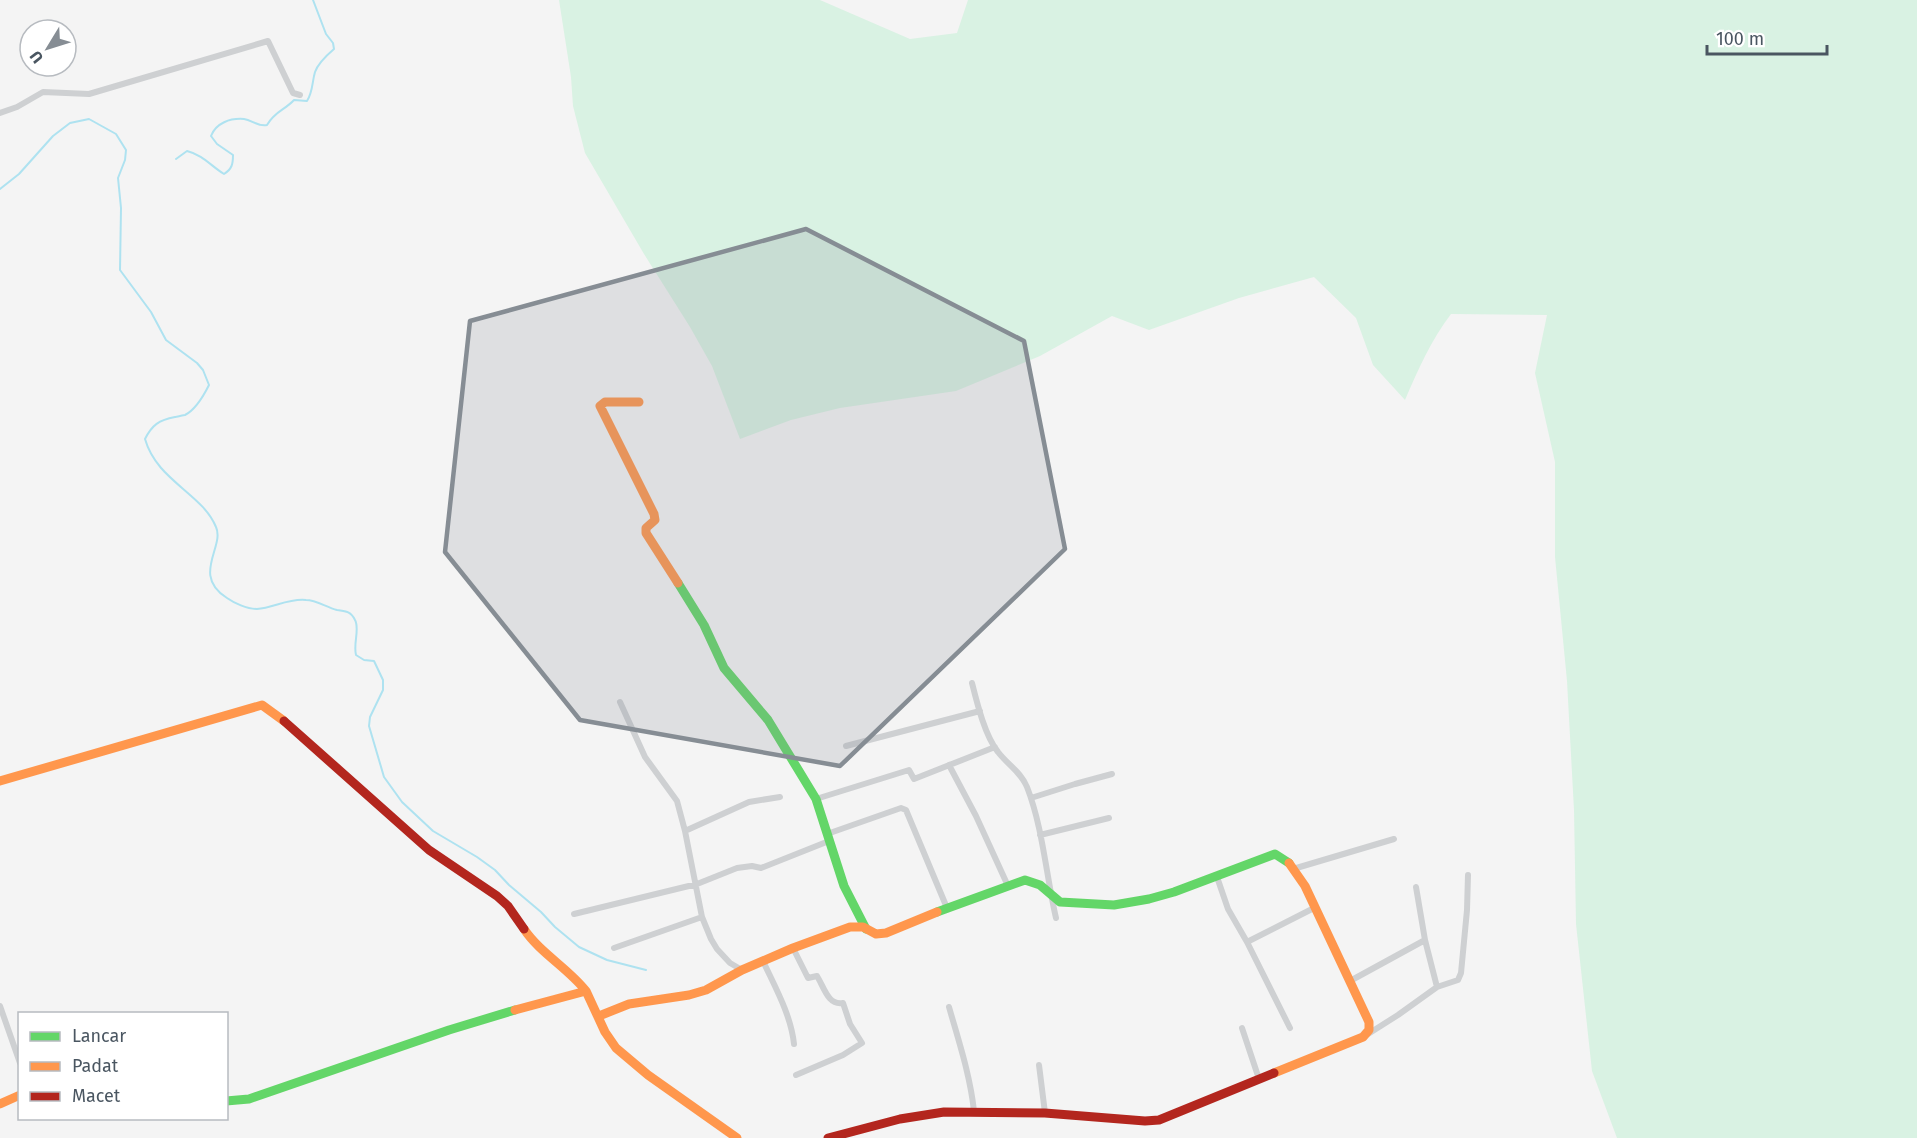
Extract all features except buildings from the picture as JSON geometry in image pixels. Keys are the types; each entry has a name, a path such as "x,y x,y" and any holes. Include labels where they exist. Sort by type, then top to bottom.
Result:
{"street":[{"path":"0,113 17,107 43,92 89,94 268,41 293,93 300,95"},
{"path":"639,402 605,402 600,406 654,514 655,520 646,528 646,533 704,625 724,668 768,720 816,799 844,886 866,929"},
{"path":"972,683 980,711 995,747 1022,777 1031,798 1056,918"},
{"path":"620,702 645,757 677,801 697,884 702,917 717,950 730,963 742,970"},
{"path":"0,781 262,705 276,714 429,850 497,896 530,938 576,978 586,991 605,1032 616,1048 648,1075 737,1138"},
{"path":"846,746 980,711"},
{"path":"816,799 909,770 914,779 995,747"},
{"path":"949,765 976,816 1008,886"},
{"path":"1031,798 1112,774"},
{"path":"685,831 749,802 780,796"},
{"path":"574,914 697,884 737,867 761,868 901,808 911,812 947,908"},
{"path":"1040,835 1109,818"},
{"path":"1293,869 1394,839"},
{"path":"599,1016 629,1004 698,993 742,970 850,927 856,926 876,934 886,933 1025,880 1032,881 1056,901 1114,905 1149,899 1217,877 1275,854 1283,858 1305,886 1369,1022 1369,1030 1363,1037"},
{"path":"828,1138 920,1115 944,1112 1045,1113 1144,1121 1160,1120 1363,1037 1437,987 1458,980 1461,973 1466,921 1468,875"},
{"path":"1217,877 1228,909 1290,1028"},
{"path":"1416,887 1425,940 1437,987"},
{"path":"1247,942 1314,908"},
{"path":"614,948 702,917"},
{"path":"1350,981 1425,940"},
{"path":"793,948 808,978 817,976 830,1001 837,1004 843,1003 850,1024 862,1043 843,1055 795,1075"},
{"path":"763,961 786,1011 794,1044"},
{"path":"228,1101 249,1099 449,1030 586,991"},
{"path":"0,1006 18,1057"},
{"path":"949,1007 967,1070 974,1111"},
{"path":"1242,1028 1259,1079"},
{"path":"1039,1065 1045,1113"},
{"path":"0,1104 18,1096"}],"highlighted area":[{"path":"806,229 1024,341 1065,549 840,766 580,720 445,552 470,321"}],"green space":[{"path":"559,0 820,0 910,39 957,33 968,0 1917,0 1917,1138 1617,1138 1592,1071 1576,924 1574,810 1567,681 1555,557 1555,462 1535,373 1547,315 1451,314 1431,345 1405,400 1373,365 1356,318 1314,277 1239,298 1149,330 1112,316 1040,356 956,391 840,408 791,420 740,439 712,366 585,153 573,106 571,77"}],"waterway":[{"path":"176,159 187,151 202,158 224,174 232,166 233,155 217,144 211,136 216,128 224,122 239,119 267,125 294,100 307,101 316,69 334,49 313,0"},
{"path":"0,189 19,174 53,136 70,123 89,119 116,134 126,150 118,178 121,208 120,270 151,312 166,340 197,363 203,370 209,385 189,413 160,422 150,430 145,439 159,466 201,505 216,527 218,535 211,561 211,580 217,589 230,600 249,608 257,609 293,600 306,600 350,613 357,628 356,655 364,660 374,661 383,680 383,690 370,717 369,726 384,777 402,802 433,831 495,870 579,947 607,960 646,970"}],"traffic: fast":[{"path":"678,583 704,625 724,668 768,720 816,799 844,886 866,929"},
{"path":"937,912 1025,880 1040,885 1060,902 1114,905 1174,892 1275,854 1289,863"},
{"path":"228,1101 249,1099 449,1030 515,1010"}],"traffic: slow":[{"path":"639,402 605,402 600,406 654,514 655,520 646,528 646,533 678,583"},
{"path":"0,781 262,705 284,721"},
{"path":"1274,1073 1363,1037 1369,1030 1369,1022 1305,886 1289,863"},
{"path":"599,1016 629,1004 689,995 706,990 742,970 850,927 863,927 876,934 886,933 937,912"},
{"path":"524,929 538,946 586,991"},
{"path":"515,1010 586,991 605,1032 616,1048 648,1075 737,1138"},
{"path":"0,1104 18,1096"}],"traffic: jam":[{"path":"284,721 429,850 497,896 508,906 524,929"},
{"path":"828,1138 900,1119 944,1112 1045,1113 1145,1121 1159,1120 1274,1073"}]}
